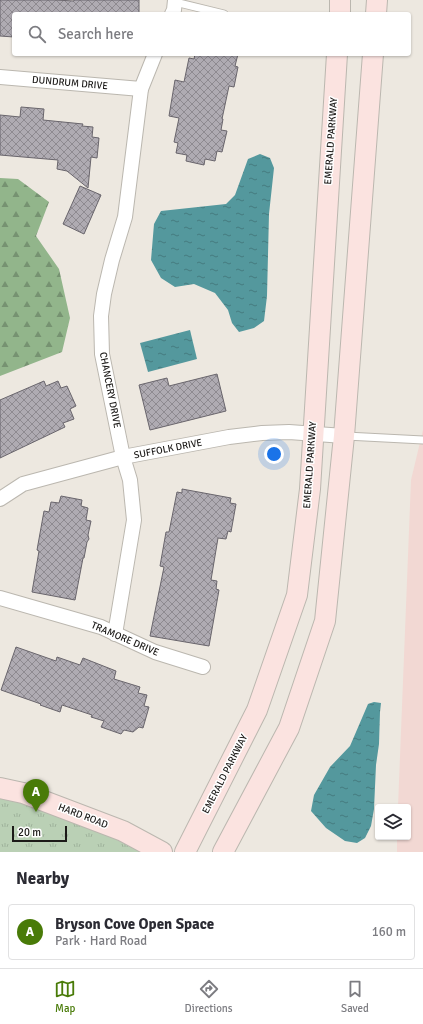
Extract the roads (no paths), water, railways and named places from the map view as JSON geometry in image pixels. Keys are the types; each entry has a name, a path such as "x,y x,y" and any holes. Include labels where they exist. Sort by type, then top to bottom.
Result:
{"main road":[{"path":"340,0 340,12"},
{"path":"376,12 377,0"},
{"name":"EMERALD PARKWAY","path":"185,852 256,710 297,595 310,489 312,433 337,56"},
{"path":"223,852 289,728 325,621 344,436 373,56"},
{"name":"HARD ROAD","path":"0,788 23,793 123,831 162,852"}],"street":[{"name":"CHANCERY DRIVE","path":"115,634 134,520 130,480 123,457 102,354 101,316 104,294 112,260 125,217 141,89 154,56"},
{"name":"DUNDRUM DRIVE","path":"0,77 141,89"},
{"name":"SUFFOLK DRIVE","path":"0,499 23,484 123,457 229,437 262,433 312,433 344,436"},
{"name":"TRAMORE DRIVE","path":"0,598 101,627 155,652 203,667"}],"lane":[{"path":"174,5 213,12"},
{"path":"344,436 423,440"}],"water":[{"path":"260,154 270,158 274,168 269,214 267,296 264,321 254,328 239,332 232,323 228,310 215,293 194,284 175,287 161,278 151,260 154,224 161,211 226,204 235,195 248,159"},
{"path":"190,330 197,359 148,372 140,343"},
{"path":"374,702 381,703 374,809 371,826 365,838 357,843 345,841 326,828 311,811 314,795 330,767 350,746 368,704"}],"place":[{"name":"Bryson Cove Open Space","path":"36,812"}]}
